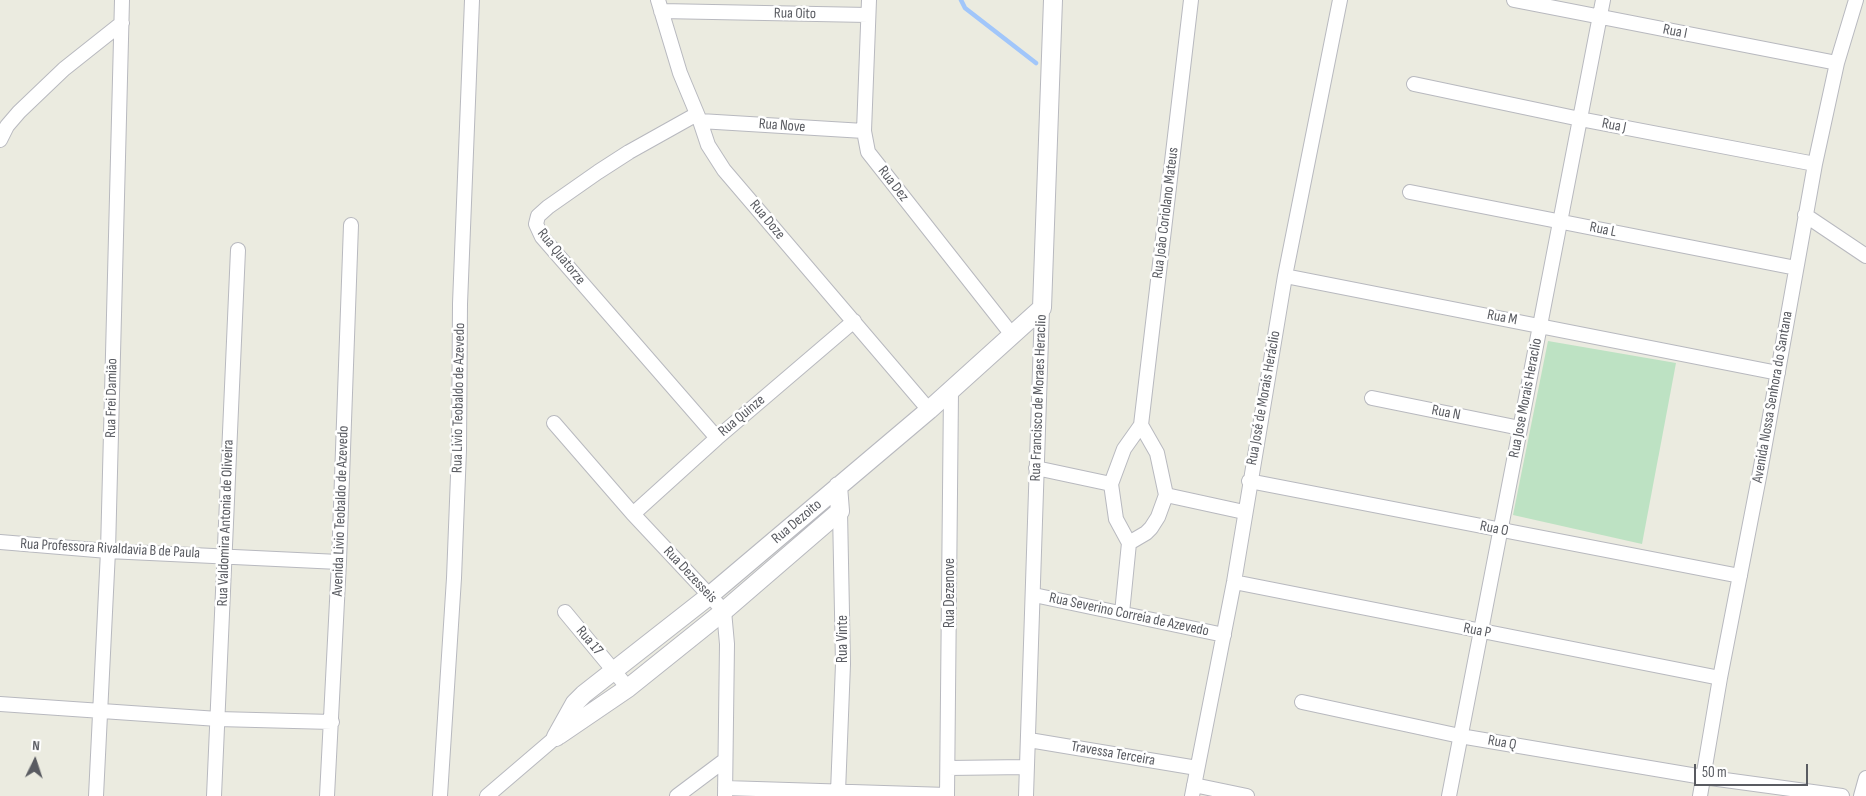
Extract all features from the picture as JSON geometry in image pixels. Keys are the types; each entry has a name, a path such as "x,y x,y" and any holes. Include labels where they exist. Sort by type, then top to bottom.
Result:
{"street":[{"name":"Rua Frei Damião","path":"96,796 108,551 122,0"},
{"name":"Rua Livio Teobaldo de Azevedo","path":"440,796 453,597 458,479 460,304 472,0"},
{"name":"Rua Dez","path":"869,0 864,131 868,152 1013,336"},
{"name":"Rua Francisco de Moraes Heraclio","path":"1026,796 1053,0"},
{"name":"Rua João Coriolano Mateus","path":"1129,543 1116,519 1111,484 1124,449 1141,425 1191,0"},
{"name":"Rua José de Morais Heráclio","path":"1193,791 1234,582 1284,276 1340,0"},
{"name":"Rua I","path":"1514,0 1837,63"},
{"name":"Rua Jose Morais Heraclio","path":"1449,796 1603,0"},
{"name":"Avenida Nossa Senhora do Santana","path":"1700,796 1720,678 1778,373 1805,215 1837,63 1856,0"},
{"name":"Rua Oito","path":"660,6 868,15"},
{"name":"Rua Doze","path":"660,6 680,73 699,117 708,145 724,170 929,410"},
{"path":"0,140 7,126 19,112 64,69 122,23"},
{"name":"Rua J","path":"1414,84 1580,119 1815,164"},
{"name":"Rua Nove","path":"699,117 864,131"},
{"name":"Rua Quatorze","path":"699,117 630,152 548,206 540,214 536,224 542,237 716,438"},
{"name":"Rua L","path":"1410,192 1796,268"},
{"path":"1805,215 1866,256"},
{"name":"Avenida Livio Teobaldo de Azevedo","path":"327,796 332,722 352,225"},
{"name":"Rua Valdomira Antonia de Oliveira","path":"214,796 238,250"},
{"name":"Rua M","path":"1284,276 1778,373"},
{"name":"Rua Dezoito","path":"556,737 575,703 584,694 709,596 951,391 1042,308"},
{"name":"Rua Quinze","path":"633,514 716,438 854,321"},
{"name":"Rua Dezenove","path":"947,795 951,391"},
{"name":"Rua N","path":"1372,398 1520,428"},
{"name":"Rua Dezesseis","path":"554,423 633,514 724,611 727,652 725,792"},
{"path":"1122,613 1129,543 1151,528 1158,517 1166,495 1157,452 1141,425"},
{"path":"1036,468 1111,484"},
{"name":"Rua O","path":"1249,481 1740,576"},
{"name":"Rua Vinte","path":"838,486 843,664 838,792"},
{"path":"1166,495 1244,512"},
{"name":"Rua Dezoito","path":"487,796 556,737 628,688 724,611 840,511"},
{"name":"Rua Professora Rivaldavia B de Paula","path":"0,542 108,551 339,562"},
{"name":"Rua P","path":"1234,582 1720,678"},
{"name":"Rua Severino Correia de Azevedo","path":"1034,596 1224,635"},
{"name":"Rua 17","path":"565,612 628,688"},
{"name":"Rua Q","path":"1302,702 1460,736 1703,777 1842,796"},
{"path":"0,704 218,719 332,722"},
{"name":"Travessa Terceira","path":"1029,740 1197,768"},
{"path":"677,796 725,760"},
{"path":"948,768 1027,767"},
{"path":"1861,796 1866,778"},
{"path":"1193,791 1246,796"},
{"path":"725,792 838,792 947,795"}],"green space":[{"path":"1548,341 1676,363 1642,544 1513,515"}],"waterway":[{"path":"961,0 965,8 1036,63"}]}
